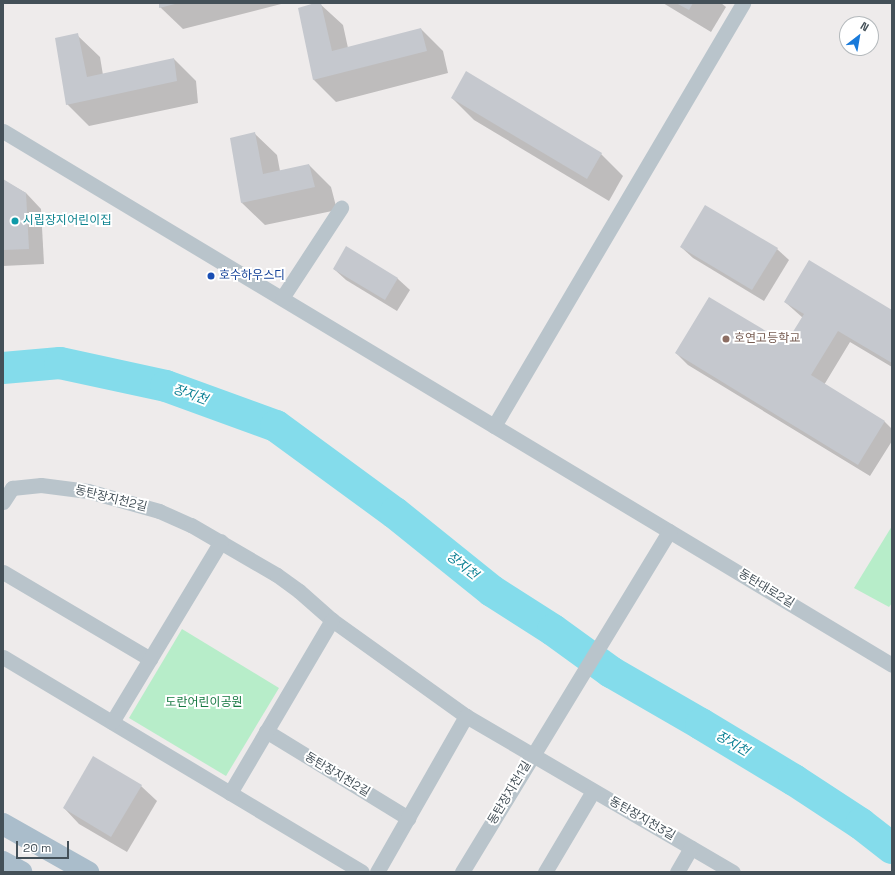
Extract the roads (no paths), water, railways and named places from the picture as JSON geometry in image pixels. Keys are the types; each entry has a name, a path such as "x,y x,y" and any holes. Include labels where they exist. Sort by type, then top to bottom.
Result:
{"main road":[{"path":"3,824 88,872"},
{"path":"3,862 20,872"}],"street":[{"path":"494,426 743,3"},
{"name":"동탄대로2길","path":"3,131 892,665"},
{"path":"282,298 341,208"},
{"name":"동탄장지천2길","path":"3,502 12,488 40,485 88,491 159,511 221,541 282,579 299,591 332,620 466,716 532,756"},
{"name":"동탄장지천1길","path":"462,872 669,531"},
{"path":"112,722 221,541"},
{"path":"3,572 150,659"},
{"path":"230,793 332,620"},
{"path":"3,657 362,872"},
{"path":"377,872 466,716"},
{"name":"동탄장지천2길","path":"266,731 408,818"},
{"name":"동탄장지천3길","path":"532,756 733,872"},
{"path":"545,872 593,791"},
{"path":"677,872 691,848"}],"waterway":[{"name":"장지천","path":"3,368 60,363 166,386 276,426 395,513 492,591 553,630 611,672 794,780 861,824 892,848"}],"place":[{"name":"시립장지어린이집","path":"15,221"},
{"name":"호수하우스디","path":"211,276"},
{"name":"호연고등학교","path":"726,339"}],"park label":[{"name":"도란어린이공원","path":"204,703"}]}
